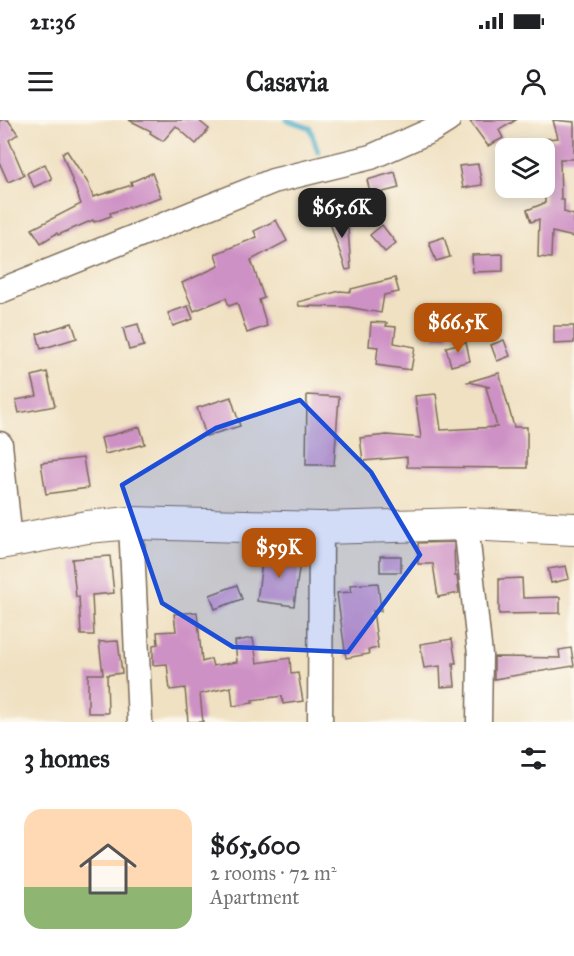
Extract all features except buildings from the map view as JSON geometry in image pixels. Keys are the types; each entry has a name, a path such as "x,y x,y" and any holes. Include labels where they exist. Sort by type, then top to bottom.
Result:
{"main road":[{"path":"5,542 87,527 131,523 321,528 465,524 574,529"}],"street":[{"path":"0,291 273,182 371,157 448,120"},
{"path":"0,444 5,542"},
{"path":"131,523 140,722"},
{"path":"465,524 480,655 479,722"},
{"path":"320,722 321,528"}],"highlighted area":[{"path":"300,400 371,472 420,555 348,652 233,647 162,603 122,485 216,428"}],"waterway":[{"path":"287,120 310,128 318,152"}]}
